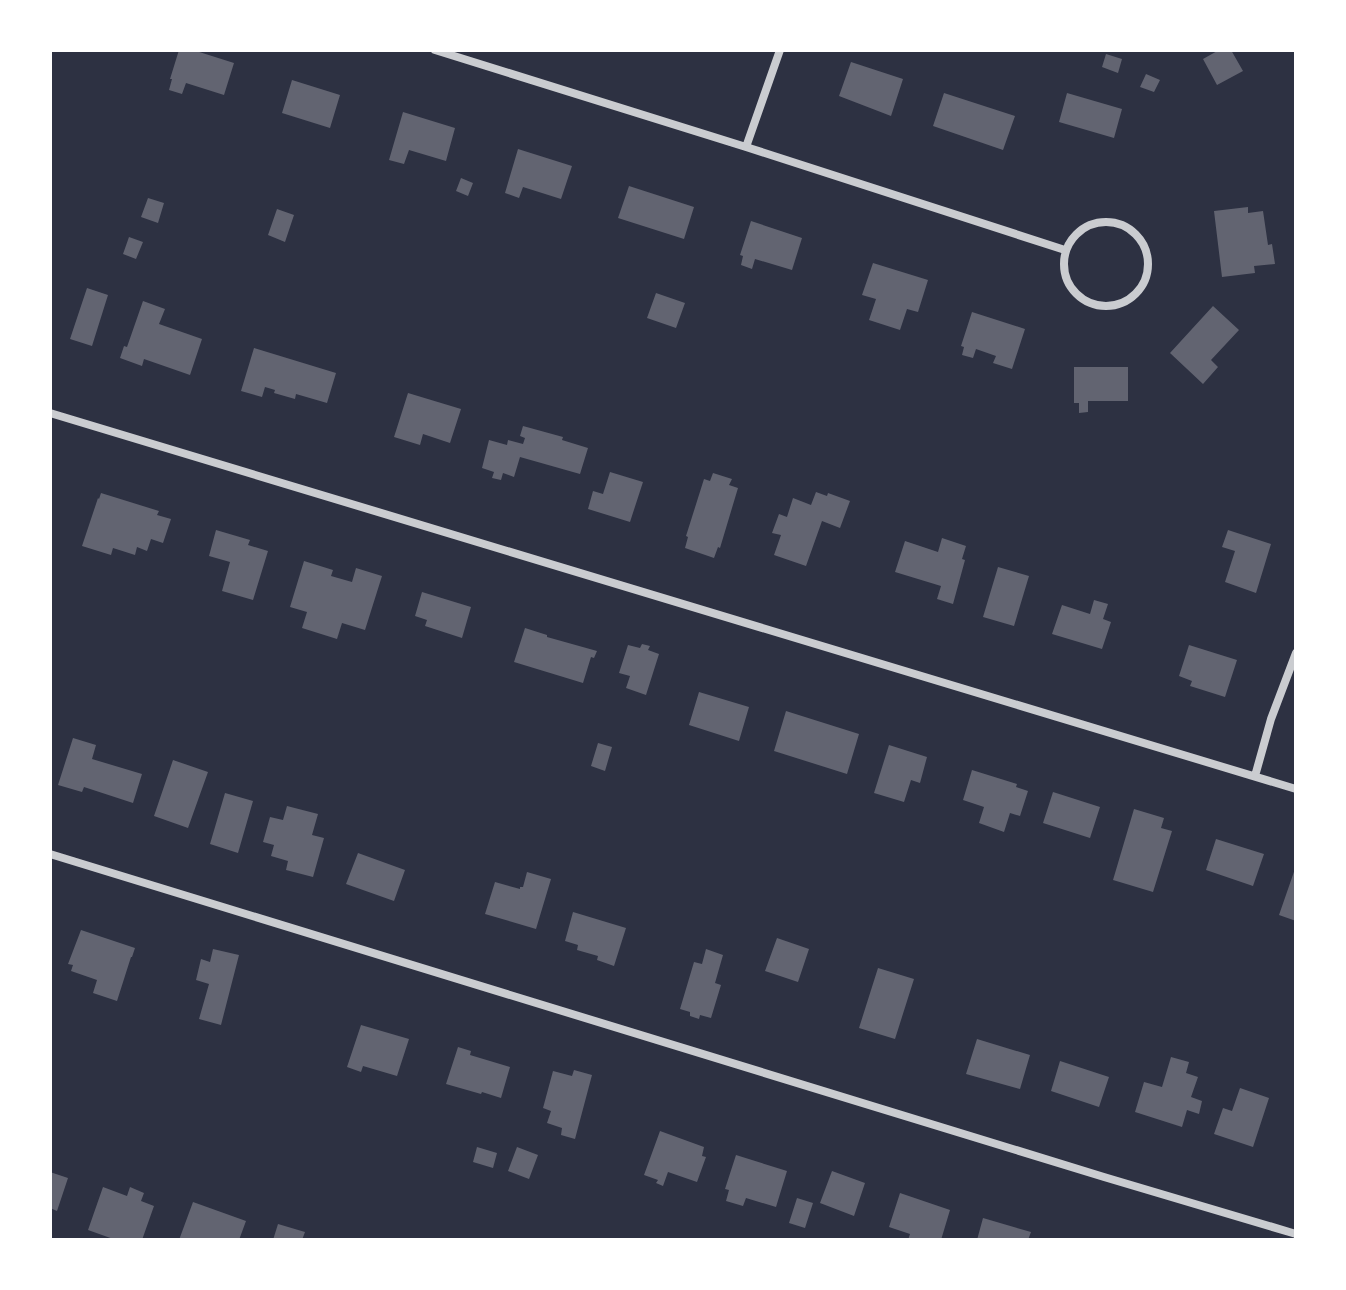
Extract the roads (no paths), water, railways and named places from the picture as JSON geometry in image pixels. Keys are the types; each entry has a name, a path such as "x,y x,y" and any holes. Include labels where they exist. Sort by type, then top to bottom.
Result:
{"street":[{"path":"435,50 1065,250"},
{"path":"746,147 780,50"},
{"path":"1103,221 1119,223 1134,231 1144,245 1148,261 1146,278 1138,292 1124,302 1108,306 1092,304 1077,296 1067,283 1063,266 1065,250 1074,235 1087,225 1103,221"},
{"path":"50,413 1296,789"},
{"path":"1255,776 1271,719 1296,653"},
{"path":"50,854 1296,1234"}]}
